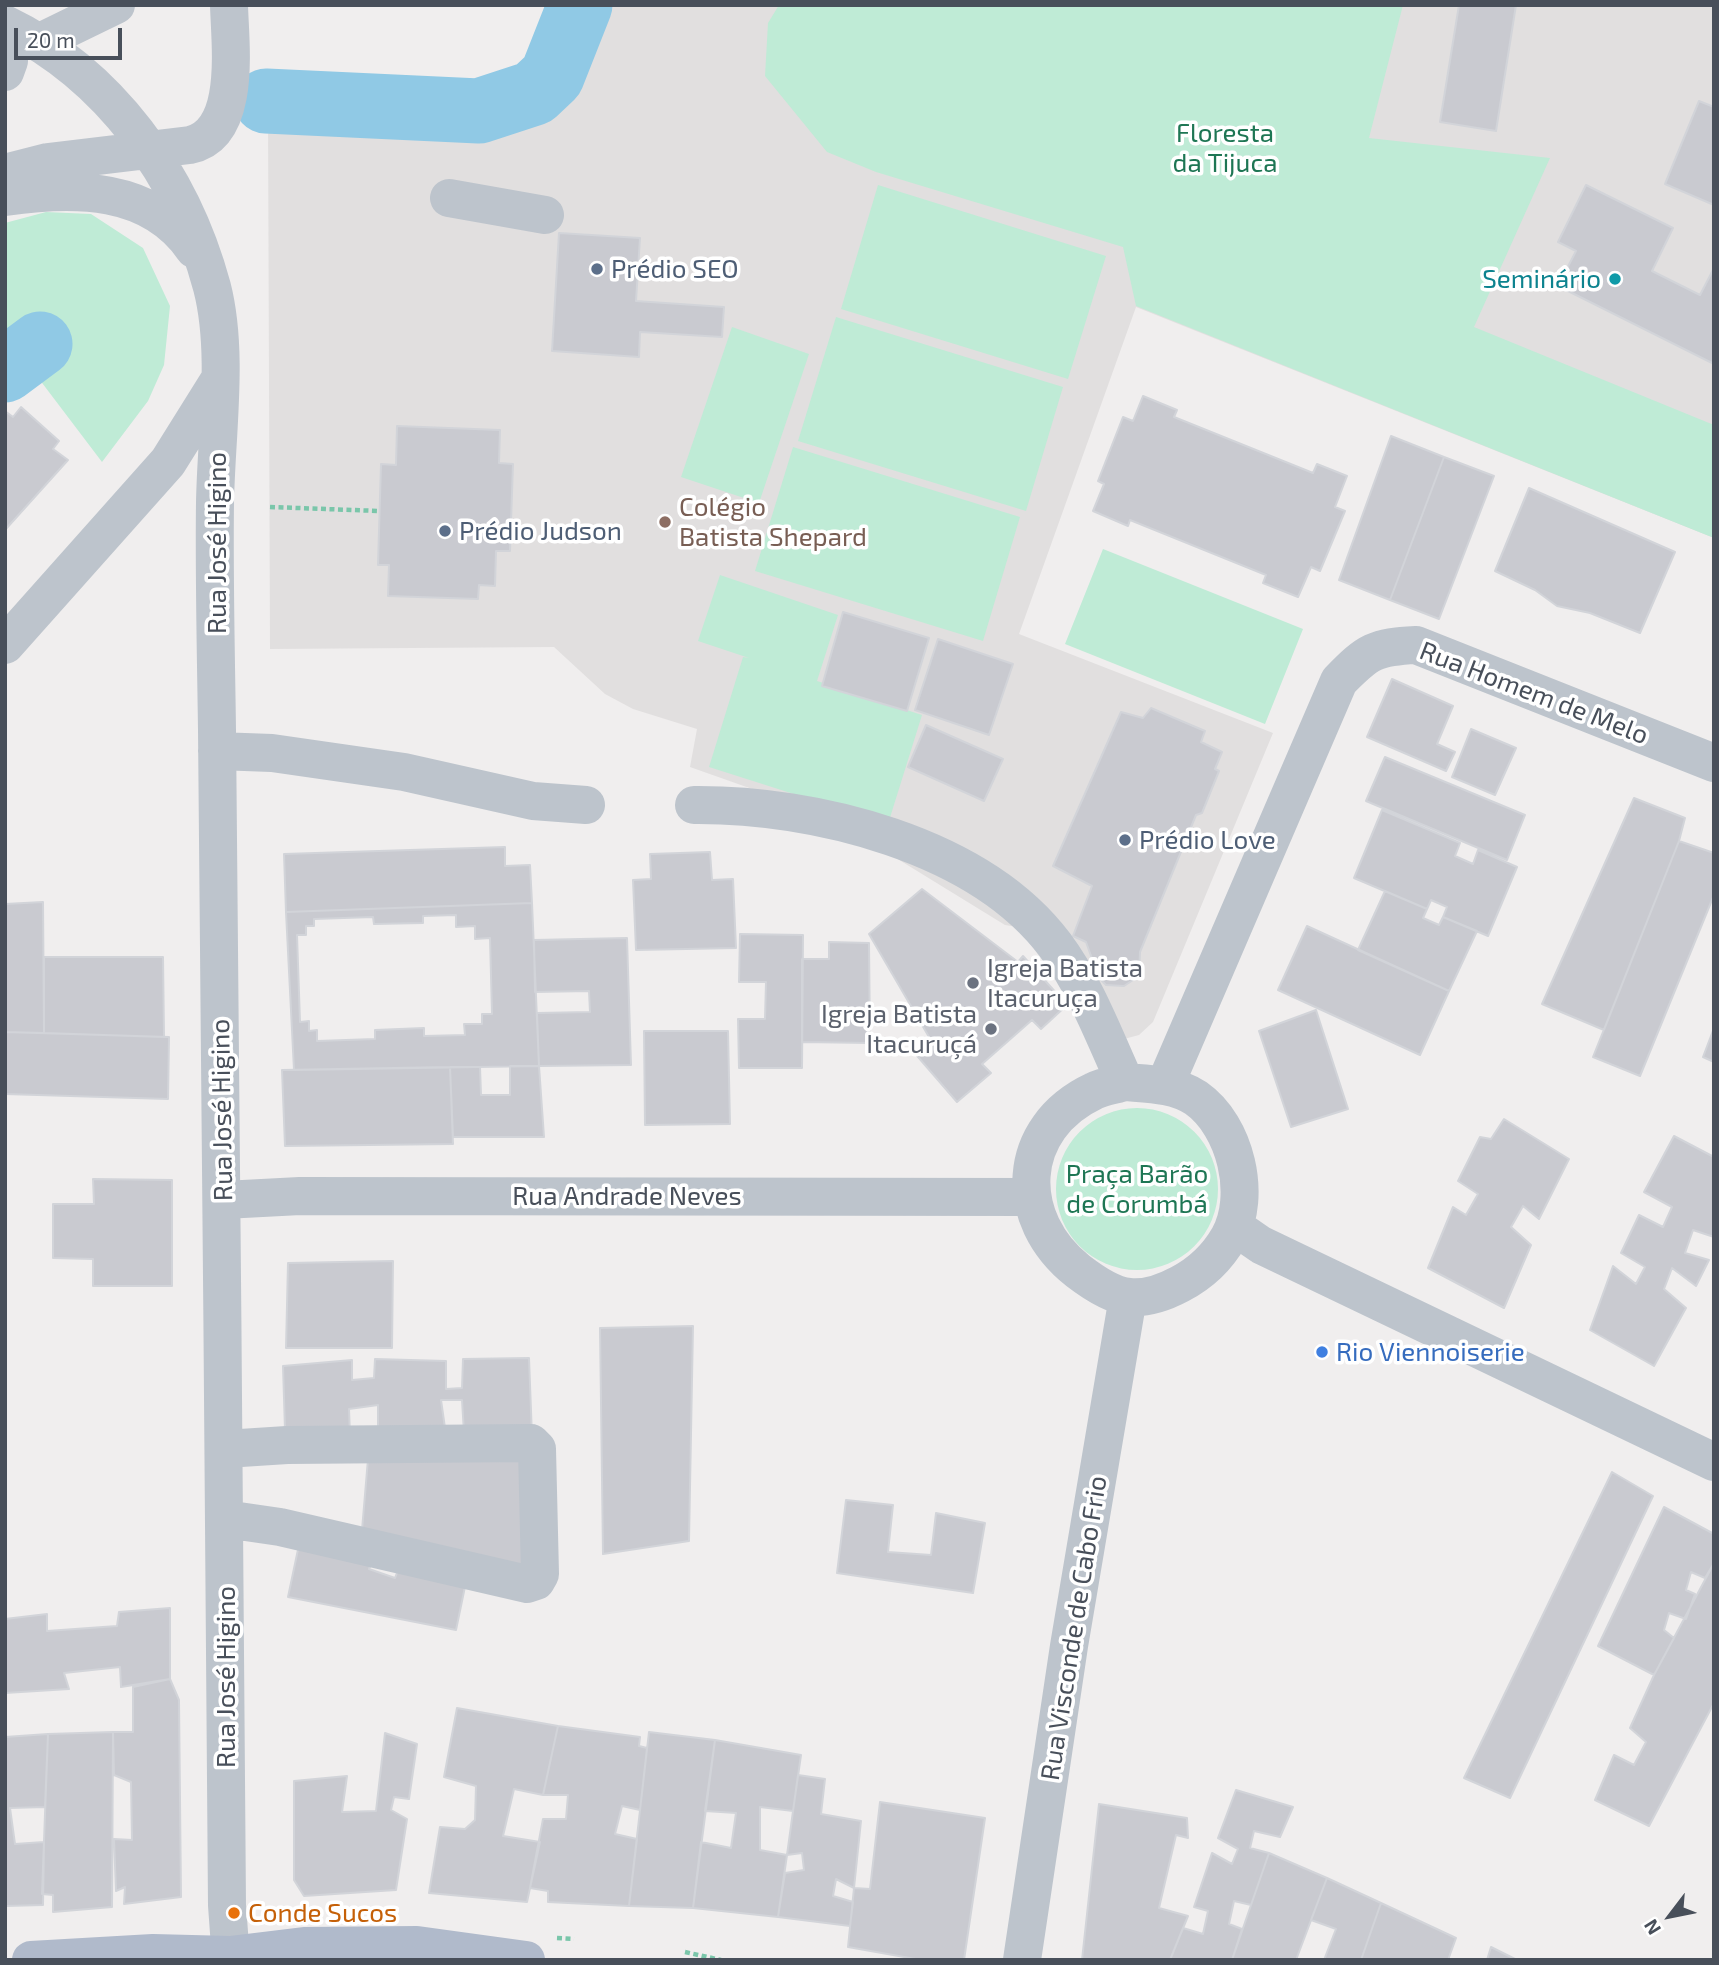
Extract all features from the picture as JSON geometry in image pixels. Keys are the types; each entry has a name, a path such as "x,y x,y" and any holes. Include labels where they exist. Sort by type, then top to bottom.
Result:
{"main road":[{"path":"31,1960 153,1953 230,1957 304,1946 417,1945 526,1960"}],"street":[{"path":"5,72 23,39 117,5"},
{"path":"5,173 48,162 199,143 220,124 231,84 229,5"},
{"name":"Rua José Higino","path":"5,23 113,104 150,149 184,210 212,287 218,323 215,505 224,1200 227,1905 230,1957"},
{"path":"5,197 53,190 108,194 145,207 170,224 188,241 203,263"},
{"path":"449,198 545,215"},
{"path":"5,645 168,462 219,380"},
{"name":"Rua Homem de Melo","path":"1166,1085 1339,681 1360,659 1382,646 1416,645 1714,762"},
{"path":"217,751 272,753 404,772 533,801 586,805"},
{"path":"694,805 739,806 816,818 919,845 959,867 1033,921 1055,944 1073,973 1125,1082"},
{"path":"1125,1082 1166,1085 1197,1098 1220,1125 1234,1157 1240,1194 1234,1227 1219,1254 1196,1276 1161,1293 1128,1297 1094,1283 1063,1259 1042,1231 1030,1196 1032,1160 1045,1133 1078,1101 1095,1090 1125,1082"},
{"name":"Rua Andrade Neves","path":"224,1200 300,1196 1030,1196"},
{"path":"1234,1227 1261,1245 1710,1450"},
{"name":"Rua Visconde de Cabo Frio","path":"1022,1960 1069,1646 1128,1297"},
{"path":"225,1449 287,1445 531,1443 537,1449 540,1574 536,1581 527,1584 280,1527 225,1519"}],"path":[{"path":"270,507 380,511"},
{"path":"685,1952 721,1960"}],"shaded area":[{"name":"Colégio Batista Shepard","path":"588,5 1714,5 1714,538 1136,307 1019,634 1273,733 1153,1022 1139,1035 1124,1039 1023,928 1005,925 896,858 868,830 690,767 697,729 633,709 605,694 554,647 270,649 268,113 488,126 551,97"}],"green space":[{"name":"Floresta da Tijuca","path":"779,5 1403,5 1369,138 1550,158 1474,327 1714,425 1714,538 1136,306 1123,247 876,172 827,152 765,76 768,23"},
{"path":"878,185 1106,256 1068,379 841,309"},
{"path":"46,212 91,214 143,248 170,306 164,365 148,401 102,462 5,334 5,223"},
{"path":"836,317 1063,387 1026,511 798,441"},
{"path":"732,327 809,354 759,503 681,477"},
{"path":"793,447 1020,517 983,641 755,571"},
{"path":"1103,549 1303,629 1265,724 1065,644"},
{"path":"720,575 838,615 817,681 922,715 888,824 709,767 743,657 749,658 698,641"},
{"name":"Praça Barão de Corumbá","path":"1137,1108 1168,1114 1194,1132 1212,1158 1218,1189 1212,1220 1194,1246 1168,1264 1137,1270 1106,1264 1080,1246 1062,1220 1056,1189 1062,1158 1080,1132 1106,1114"}],"building":[{"path":"1459,5 1516,5 1496,131 1440,122"},
{"path":"1699,101 1714,107 1714,205 1665,184"},
{"name":"Seminário","path":"1586,185 1673,228 1652,271 1700,295 1714,268 1714,364 1558,286 1576,251 1558,242"},
{"name":"Prédio SEO","path":"559,233 640,238 636,301 724,307 722,337 640,332 639,357 552,351"},
{"path":"1143,396 1177,410 1174,417 1313,473 1317,464 1347,476 1335,507 1345,511 1320,571 1311,567 1298,597 1263,583 1266,575 1130,520 1128,526 1093,511 1104,484 1098,481 1123,417 1133,421"},
{"path":"21,407 59,441 53,449 68,460 5,530 5,411 13,417"},
{"name":"Prédio Judson","path":"397,426 500,430 499,463 513,464 510,551 496,551 495,586 479,585 478,599 388,596 389,565 378,565 381,464 396,465"},
{"path":"1391,436 1444,457 1390,600 1339,580"},
{"path":"1444,457 1494,476 1439,619 1390,600"},
{"path":"1529,488 1675,552 1640,633 1590,613 1557,606 1535,590 1495,571"},
{"path":"843,612 929,638 907,711 822,686"},
{"path":"938,639 1013,664 989,735 915,710"},
{"path":"1392,679 1453,706 1437,744 1455,752 1446,771 1367,737"},
{"name":"Prédio Love","path":"1151,708 1205,731 1201,742 1222,752 1215,769 1219,771 1202,813 1196,815 1140,952 1139,976 1124,986 1106,985 1099,978 1086,942 1073,936 1092,886 1053,866 1121,712 1143,718"},
{"path":"926,725 1003,759 984,801 908,767"},
{"path":"1471,729 1516,748 1495,795 1452,777"},
{"path":"1385,757 1525,815 1507,860 1366,801"},
{"path":"1634,798 1685,818 1679,841 1604,1030 1542,1004"},
{"path":"1382,810 1460,843 1455,856 1473,864 1478,850 1517,867 1488,936 1443,917 1447,907 1431,900 1427,909 1354,878"},
{"path":"1679,841 1714,853 1714,895 1640,1076 1593,1057"},
{"path":"505,847 505,866 530,865 532,903 286,912 284,854"},
{"path":"710,852 712,880 733,879 736,948 636,950 633,880 651,879 650,854"},
{"name":"Igreja Batista Itacuruça","path":"922,889 1018,962 1023,956 1067,1005 1041,1029 1032,1020 982,1064 991,1073 957,1102 912,1050 929,1037 869,934"},
{"path":"1385,891 1427,909 1423,918 1439,925 1443,917 1477,931 1449,991 1358,950"},
{"path":"43,902 44,1033 5,1032 5,904"},
{"path":"532,903 539,1066 294,1070 286,912"},
{"path":"456,915 456,927 475,926 475,939 490,938 492,1014 482,1014 482,1024 464,1024 465,1035 424,1036 424,1028 375,1030 375,1039 317,1041 317,1030 309,1031 309,1021 300,1022 297,935 306,935 306,926 314,926 314,919 373,917 374,924 423,923 423,916"},
{"path":"1307,926 1449,991 1420,1055 1278,990"},
{"path":"740,934 803,935 802,1068 739,1068 738,1019 765,1019 766,982 739,982"},
{"path":"627,938 631,1065 539,1066 537,1013 590,1012 589,991 535,992 534,940"},
{"path":"829,942 869,943 870,1043 802,1042 802,959 829,959"},
{"path":"44,957 163,957 164,1037 44,1033"},
{"path":"1316,1010 1348,1109 1291,1127 1259,1031"},
{"path":"1714,1028 1714,1062 1703,1057"},
{"path":"644,1031 728,1031 730,1124 645,1125"},
{"path":"5,1032 169,1037 168,1099 5,1094"},
{"path":"510,1066 539,1066 544,1137 453,1137 450,1067 480,1067 481,1095 510,1095"},
{"path":"450,1067 453,1144 285,1146 282,1070"},
{"path":"1504,1119 1569,1159 1539,1219 1523,1206 1511,1227 1531,1245 1504,1308 1428,1268 1453,1207 1466,1215 1478,1194 1458,1181 1480,1137 1491,1139"},
{"path":"1674,1136 1714,1157 1714,1237 1693,1230 1685,1253 1709,1260 1696,1286 1672,1268 1664,1289 1686,1308 1654,1366 1590,1330 1613,1266 1636,1284 1645,1267 1621,1253 1639,1215 1663,1227 1672,1207 1644,1192"},
{"path":"93,1179 172,1180 172,1286 93,1286 93,1259 53,1258 53,1204 94,1204"},
{"path":"393,1261 392,1348 286,1348 288,1263"},
{"path":"693,1326 689,1541 603,1554 600,1328"},
{"path":"529,1358 532,1437 464,1433 462,1400 441,1400 446,1435 378,1434 378,1405 349,1409 350,1436 285,1430 283,1366 352,1360 352,1380 374,1378 375,1359 446,1361 446,1389 462,1388 463,1359"},
{"path":"532,1452 529,1571 361,1542 368,1459"},
{"path":"1612,1472 1653,1496 1510,1798 1464,1778"},
{"path":"846,1500 893,1505 888,1552 931,1555 936,1513 985,1523 973,1593 837,1573"},
{"path":"1664,1507 1714,1534 1714,1563 1705,1578 1691,1572 1686,1590 1695,1594 1686,1619 1669,1613 1664,1630 1674,1638 1654,1675 1598,1646"},
{"path":"300,1540 374,1558 369,1569 395,1578 400,1565 467,1577 456,1630 288,1597"},
{"path":"1714,1563 1714,1703 1649,1826 1595,1800 1614,1755 1634,1765 1646,1742 1630,1728 1654,1675"},
{"path":"170,1608 170,1679 121,1687 120,1667 64,1673 69,1689 5,1693 5,1619 47,1614 47,1631 117,1626 119,1612"},
{"path":"170,1679 179,1700 181,1897 124,1904 125,1887 116,1891 114,1839 132,1840 131,1782 114,1775 113,1732 133,1732 133,1687"},
{"path":"457,1708 558,1726 543,1795 514,1789 503,1836 540,1842 527,1902 429,1893 440,1827 465,1829 475,1820 476,1786 444,1777"},
{"path":"558,1726 640,1737 639,1746 647,1748 640,1810 622,1806 615,1834 637,1839 629,1906 548,1902 548,1891 530,1888 543,1819 566,1819 568,1795 543,1795"},
{"path":"113,1732 112,1907 53,1912 53,1895 42,1894 48,1734"},
{"path":"649,1732 715,1740 693,1908 629,1906"},
{"path":"385,1733 417,1744 409,1799 394,1797 391,1810 407,1819 396,1890 304,1896 294,1880 294,1781 347,1776 342,1812 376,1811"},
{"path":"48,1734 45,1807 10,1808 15,1844 44,1842 43,1905 5,1906 5,1737"},
{"path":"715,1740 801,1755 793,1811 760,1807 760,1850 787,1855 778,1917 693,1908 701,1842 731,1848 736,1813 705,1811"},
{"path":"798,1775 825,1779 821,1814 861,1821 854,1888 836,1879 833,1896 853,1902 850,1926 778,1917 785,1873 804,1870 802,1853 787,1855"},
{"path":"1236,1790 1293,1807 1280,1837 1254,1831 1250,1848 1269,1853 1251,1905 1234,1901 1229,1924 1242,1929 1232,1960 1170,1960 1183,1928 1203,1934 1208,1911 1194,1907 1212,1853 1232,1864 1238,1849 1218,1838"},
{"path":"880,1802 985,1818 964,1960 921,1960 848,1947 854,1888 870,1889"},
{"path":"1099,1804 1187,1818 1188,1838 1176,1835 1159,1908 1188,1916 1170,1960 1082,1960"},
{"path":"1269,1853 1327,1878 1296,1960 1232,1960"},
{"path":"1327,1878 1381,1903 1361,1960 1324,1960 1336,1929 1311,1920"},
{"path":"1381,1903 1456,1938 1448,1960 1361,1960"},
{"path":"1491,1947 1517,1960 1487,1960"}],"waterway":[{"path":"266,101 479,111 534,93 552,76 580,5"},
{"path":"5,370 40,344"}],"place":[{"name":"Prédio SEO","path":"597,269"},
{"name":"Seminário","path":"1615,279"},
{"name":"Colégio Batista Shepard","path":"665,522"},
{"name":"Prédio Judson","path":"445,531"},
{"name":"Prédio Love","path":"1125,840"},
{"name":"Igreja Batista Itacuruça","path":"973,983"},
{"name":"Igreja Batista Itacuruçá","path":"991,1029"},
{"name":"Rio Viennoiserie","path":"1322,1352"},
{"name":"Conde Sucos","path":"234,1913"}]}
